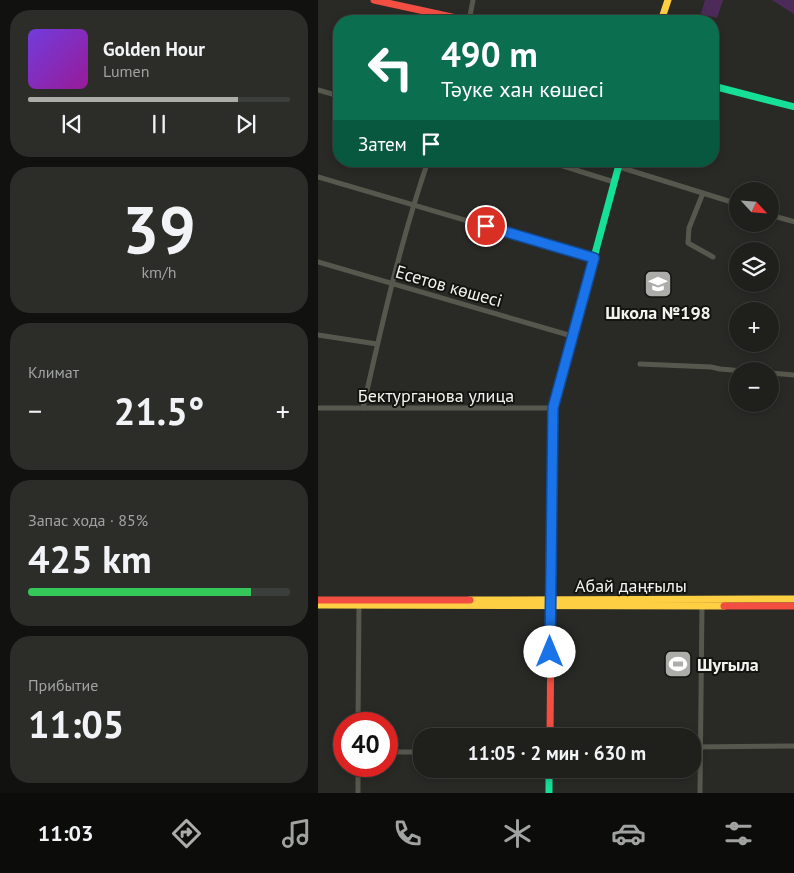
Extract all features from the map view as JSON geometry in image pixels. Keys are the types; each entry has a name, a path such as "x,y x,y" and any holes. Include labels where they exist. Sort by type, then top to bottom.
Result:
{"street":[{"path":"374,0 443,15"},
{"path":"471,15 473,0"},
{"path":"664,15 668,0"},
{"path":"719,88 794,107"},
{"path":"318,90 333,94"},
{"path":"363,408 391,283 426,167"},
{"path":"566,167 614,182"},
{"path":"550,728 553,408 618,167"},
{"path":"628,167 729,201"},
{"path":"318,177 594,258"},
{"path":"703,193 689,228 688,243 713,258"},
{"path":"779,218 794,222"},
{"name":"Есетов көшесі","path":"318,262 572,336"},
{"path":"318,335 377,344"},
{"path":"640,364 711,367 729,370"},
{"path":"779,374 794,375"},
{"name":"Бектурганова улица","path":"318,408 553,408"},
{"name":"Абай даңғылы","path":"702,603 794,599"},
{"name":"Абай даңғылы","path":"318,600 550,603"},
{"path":"700,728 702,603"},
{"name":"Абай даңғылы","path":"318,605 702,603 794,606"},
{"path":"358,712 359,605"},
{"path":"701,747 794,746"},
{"path":"398,752 413,752"},
{"path":"358,777 358,793"},
{"path":"549,778 549,793"},
{"path":"700,778 700,793"}],"shaded area":[{"path":"705,0 723,0 718,15 701,14"},
{"path":"772,0 794,0 794,14"}],"traffic: fast":[{"path":"719,88 795,107"},
{"path":"559,387 618,167"},
{"path":"549,778 549,793"}],"traffic: slow":[{"path":"663,15 668,0"},
{"path":"470,600 795,599"},
{"path":"318,605 724,606"}],"traffic: jam":[{"path":"374,0 443,15"},
{"path":"550,728 553,408 559,387"},
{"path":"318,600 470,600"},
{"path":"724,606 795,606"}],"place":[{"name":"Школа №198","path":"658,284"},
{"name":"Шугыла","path":"678,664"}],"route":[{"path":"486,226 594,258 553,408 550,652"}]}
